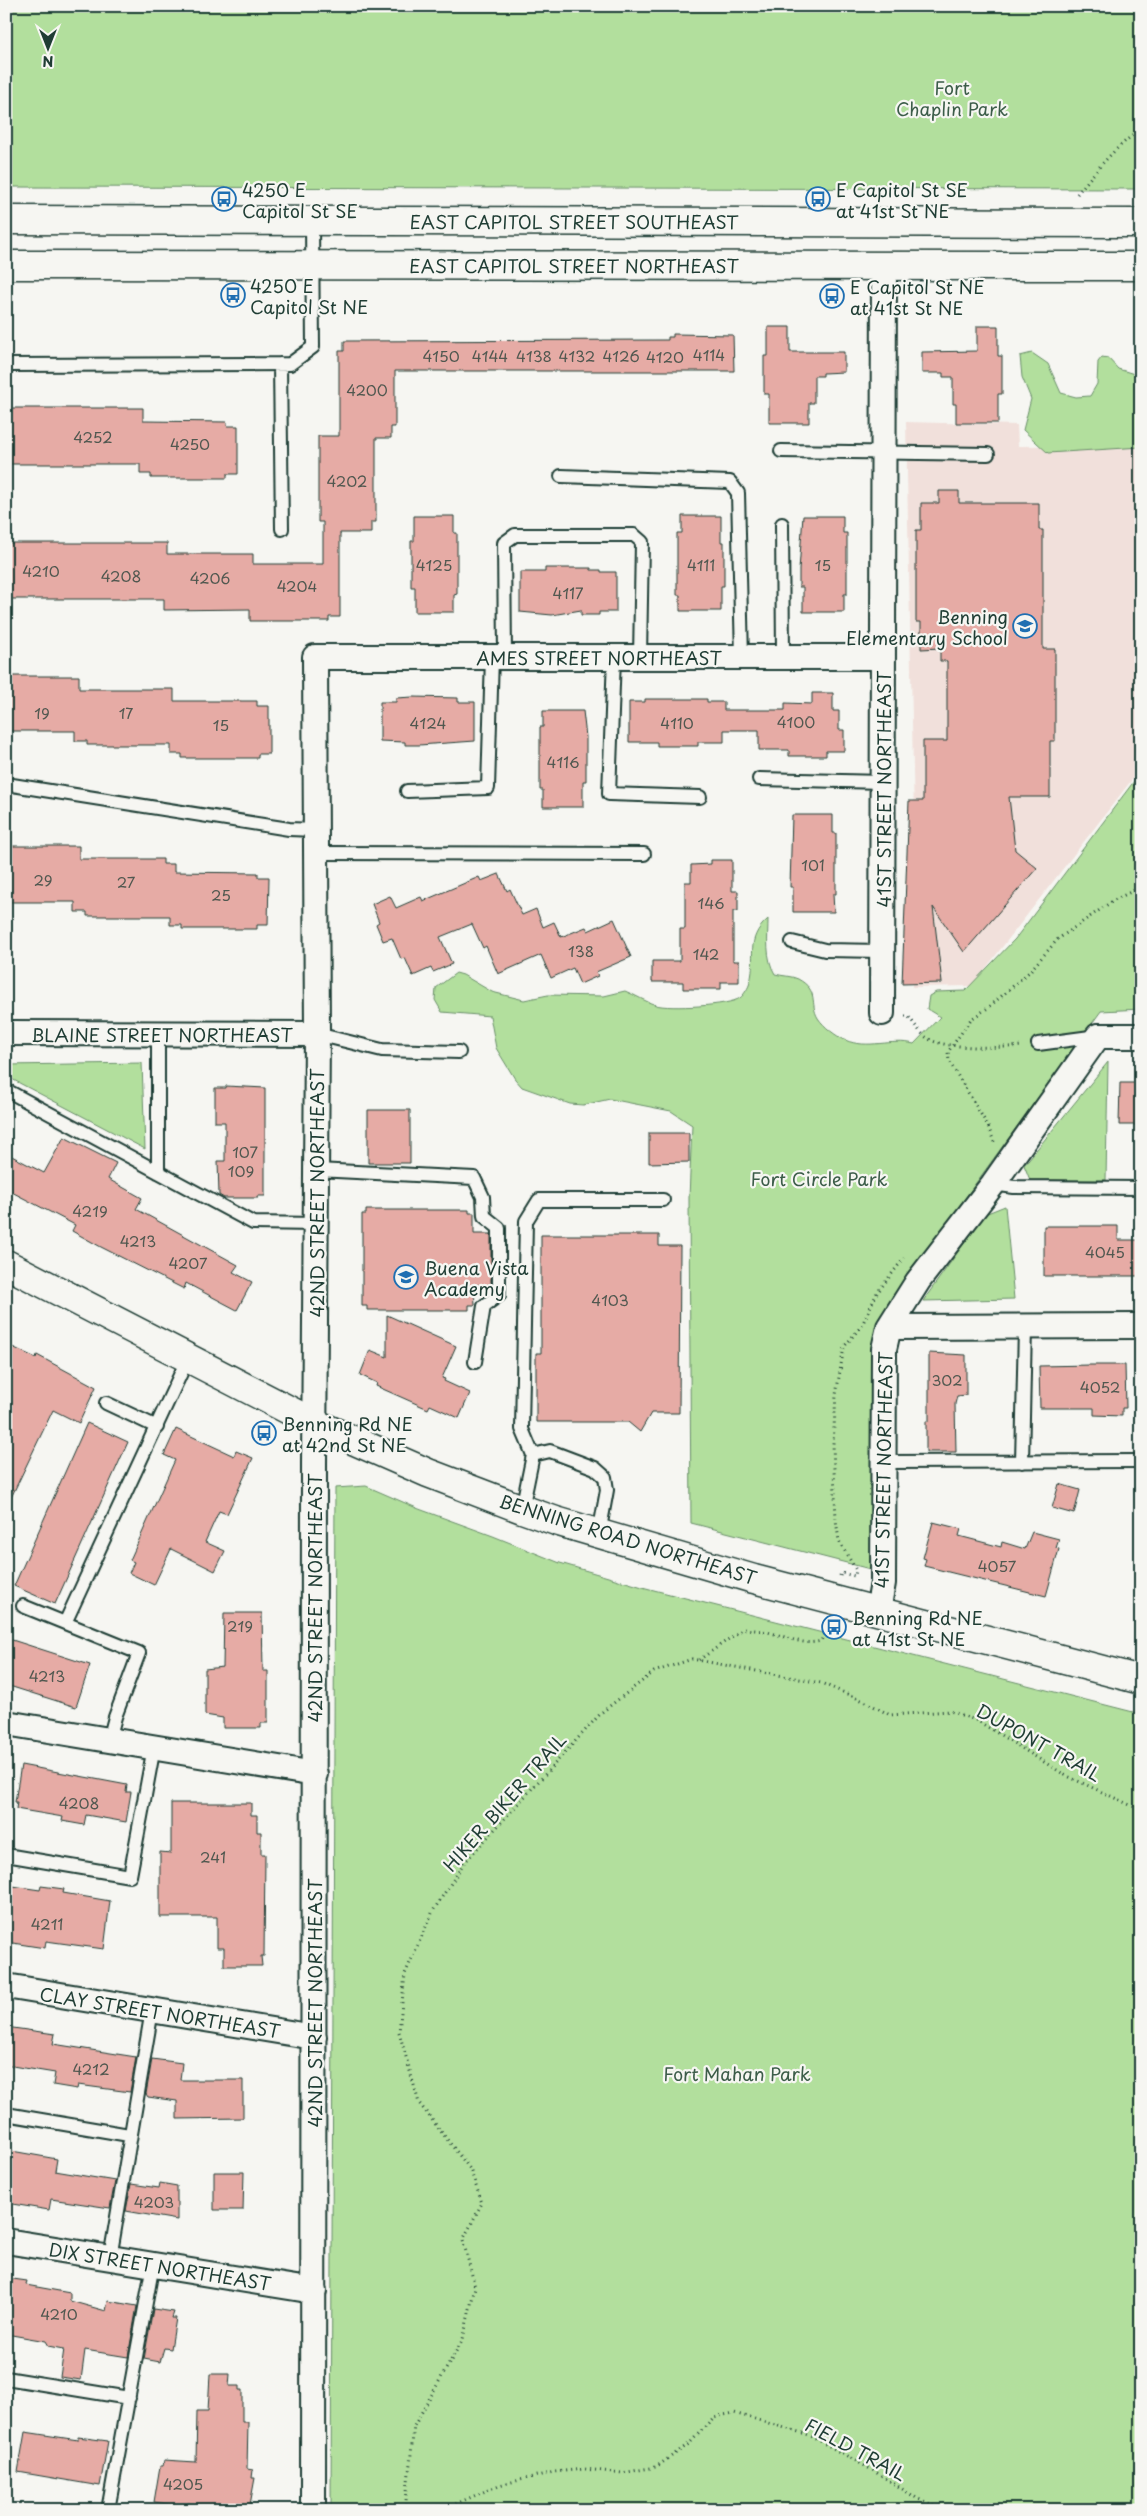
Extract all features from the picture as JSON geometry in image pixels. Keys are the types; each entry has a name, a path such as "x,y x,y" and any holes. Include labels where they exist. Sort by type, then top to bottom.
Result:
{"main road":[{"name":"EAST CAPITOL STREET SOUTHEAST","path":"6,220 1141,223"},
{"name":"EAST CAPITOL STREET NORTHEAST","path":"6,265 1141,266"},
{"name":"BENNING ROAD NORTHEAST","path":"6,1264 314,1423 428,1473 522,1509 600,1534 878,1611 1141,1680"}],"street":[{"name":"41ST STREET NORTHEAST","path":"882,1013 884,265"},
{"name":"AMES STREET NORTHEAST","path":"315,657 883,656"},
{"name":"42ND STREET NORTHEAST","path":"314,2510 314,1423 317,1170 315,657"},
{"name":"BLAINE STREET NORTHEAST","path":"6,1034 317,1034"},
{"name":"41ST STREET NORTHEAST","path":"878,1611 884,1583 884,1349 889,1326 918,1281 997,1178 1098,1036"},
{"path":"1098,1036 1141,1036"},
{"path":"889,1326 1141,1326"},
{"path":"6,1723 315,1774"},
{"name":"CLAY STREET NORTHEAST","path":"6,1986 314,2037"},
{"name":"DIX STREET NORTHEAST","path":"6,2241 314,2291"}],"lane":[{"path":"6,364 290,364 313,347 312,221"},
{"path":"280,364 282,529"},
{"path":"781,452 988,454"},
{"path":"561,476 730,482 738,493 742,656"},
{"path":"782,524 783,656"},
{"path":"407,791 488,788 499,657 504,543 515,535 634,535 642,542 640,656"},
{"path":"614,656 609,794 700,797"},
{"path":"759,779 883,782"},
{"path":"6,784 289,830 316,842 644,854"},
{"path":"792,942 825,950 882,951"},
{"path":"158,1034 158,1172"},
{"path":"317,1034 382,1050 458,1052"},
{"path":"1038,1044 1098,1036"},
{"path":"6,1090 253,1223 316,1224"},
{"path":"317,1170 474,1178 483,1197 484,1216 499,1228 499,1295 484,1306 475,1362"},
{"path":"997,1178 1014,1187 1141,1188"},
{"path":"522,1509 533,1455 522,1429 526,1221 539,1200 663,1200"},
{"path":"1022,1462 1025,1327"},
{"path":"65,1623 188,1358"},
{"path":"106,1404 157,1427"},
{"path":"533,1455 550,1450 595,1468 605,1477 607,1490 600,1534"},
{"path":"885,1462 1141,1461"},
{"path":"23,1606 139,1653 115,1717 109,1740"},
{"path":"6,1854 130,1876 154,1747"},
{"path":"110,2258 129,2135 152,2010"},
{"path":"6,2114 129,2135"},
{"path":"108,2510 153,2264"},
{"path":"6,2378 129,2398"}],"path":[{"path":"1077,194 1105,160 1129,137 1141,130"},
{"path":"997,1178 998,1156 988,1126 950,1061 948,1052 971,1019 988,1008 1028,972 1058,939 1114,900 1141,887"},
{"path":"882,1013 908,1016 929,1039 954,1045 1010,1047 1038,1044"},
{"path":"699,1660 743,1629 768,1632 797,1642 808,1643 821,1641 826,1629"},
{"name":"HIKER BIKER TRAIL","path":"405,2510 414,2426 463,2339 476,2288 463,2240 482,2203 470,2169 419,2103 399,2032 405,1974 433,1911 464,1863 602,1712 654,1672 692,1659 821,1683 866,1702"},
{"name":"DUPONT TRAIL","path":"866,1702 890,1715 950,1711 978,1721 1065,1775 1140,1809"},
{"name":"FIELD TRAIL","path":"444,2509 499,2485 554,2472 585,2469 622,2473 656,2467 688,2444 714,2417 734,2413 809,2435 874,2471 918,2499 949,2510"}],"shaded area":[{"name":"Benning Elementary School","path":"906,422 1017,425 1018,446 1141,445 1141,768 972,986 912,987 914,820"}],"green space":[{"name":"Fort Chaplin Park","path":"6,6 1141,6 1141,189 6,187"},
{"path":"1032,353 1048,364 1061,393 1076,397 1090,396 1097,384 1098,362 1102,357 1108,358 1118,369 1141,376 1141,447 1048,453 1023,430 1031,399 1022,377 1020,356"},
{"name":"Fort Circle Park","path":"1141,772 1141,1009 1101,1011 904,1282 876,1336 874,1570 691,1523 689,1198 692,1125 671,1111 610,1099 583,1105 570,1104 522,1087 496,1048 490,1016 442,1012 435,1000 436,988 456,973 492,992 524,1000 548,995 604,996 625,991 652,1004 673,1007 699,1006 734,1001 743,995 749,984 756,934 768,919 768,954 775,974 796,978 809,988 812,993 815,1013 834,1034 845,1040 862,1044 897,1042 914,1044 940,1017 927,1009 929,996 936,992 965,991 1015,939"},
{"path":"1108,1062 1106,1180 1030,1180 1024,1165"},
{"path":"142,1063 145,1149 6,1076 6,1065"},
{"path":"1005,1206 1014,1299 923,1301 985,1214"},
{"name":"Fort Mahan Park","path":"366,1486 419,1509 560,1563 646,1588 1141,1714 1141,2510 331,2510 335,1488"}],"building":[{"path":"977,326 998,326 998,356 1002,356 1002,394 998,394 998,423 956,423 956,404 953,404 953,377 943,377 943,373 922,373 922,352 977,351"},
{"path":"768,327 790,327 790,352 844,352 844,372 823,373 823,376 814,376 814,403 809,403 809,423 769,423 769,394 764,394 764,356 768,356"},
{"path":"673,334 733,335 734,371 395,371 395,427 391,427 391,438 376,438 376,522 371,522 371,533 340,533 340,617 329,617 329,621 250,621 250,609 164,610 164,599 6,599 6,543 167,543 167,554 253,554 253,564 323,564 323,522 318,522 318,436 339,436 339,351 344,351 344,341 668,340 668,337 673,337"},
{"path":"6,408 143,408 143,421 227,422 227,426 238,426 238,474 227,474 227,478 151,478 151,474 140,474 140,464 6,464"},
{"path":"939,491 959,491 959,503 1039,503 1039,530 1043,530 1043,649 1055,649 1055,741 1050,741 1050,797 1009,797 1015,850 1037,868 964,952 933,907 942,983 902,984 909,801 923,801 923,741 947,741 947,661 940,661 940,648 921,649 921,622 916,622 916,530 921,530 921,503 939,503"},
{"path":"414,516 454,516 454,533 457,533 457,594 454,595 454,612 415,612 415,587 411,587 411,541 414,541"},
{"path":"682,516 721,516 721,542 724,542 724,586 721,586 721,611 680,611 680,595 677,595 677,533 682,533"},
{"path":"803,516 843,516 843,533 847,533 847,594 844,594 844,612 803,612 803,587 799,587 799,570"},
{"path":"545,568 591,568 591,570 601,570 601,572 616,572 616,612 599,612 599,615 581,615 581,610 552,615 520,612 520,572 545,572"},
{"path":"6,676 79,676 79,689 174,689 174,701 257,701 257,706 269,706 269,754 258,754 258,758 182,758 182,754 171,754 171,745 87,745 87,741 75,741 75,731 6,731"},
{"path":"812,693 833,693 833,711 839,711 839,730 844,730 844,751 826,751 826,756 789,756 789,750 759,750 759,730 724,730 724,742 698,742 698,746 657,746 657,742 629,742 629,702 645,702 645,699 707,699 707,702 724,702 724,710 785,710 785,703 812,704"},
{"path":"396,698 458,698 458,702 475,702 475,741 405,745 405,742 380,741 380,702 396,702"},
{"path":"543,711 583,711 586,737 586,781 583,781 583,807 543,807 543,790 540,790 540,727 543,727"},
{"path":"792,815 833,815 833,833 836,833 836,894 833,894 834,912 793,912 793,887 790,887"},
{"path":"6,846 79,846 79,859 163,859 163,864 174,864 174,872 258,873 258,877 269,877 268,925 257,925 257,929 182,929 182,925 170,925 170,916 87,916 87,912 75,912 75,902 6,902"},
{"path":"711,860 732,860 732,891 738,891 738,911 733,911 733,961 739,961 739,982 721,982 721,989 683,989 683,982 652,982 652,961 680,961 680,929 685,929 685,882 691,882 691,865 711,864"},
{"path":"499,874 507,891 510,889 522,915 536,909 543,927 554,922 561,937 586,927 588,931 614,919 631,957 596,972 598,976 580,984 573,968 551,978 541,955 498,974 486,946 483,948 472,924 440,937 452,964 433,972 431,968 413,976 405,958 401,959 392,938 383,941 376,924 379,922 372,904 390,896 396,908 421,897 423,901 479,877 481,881"},
{"path":"1120,1083 1141,1083 1141,1125 1119,1125"},
{"path":"226,1086 265,1088 265,1196 258,1196 258,1198 224,1198 219,1195 218,1161 225,1161 225,1122 215,1122 215,1088 226,1088"},
{"path":"368,1110 410,1110 410,1163 368,1163"},
{"path":"649,1133 689,1133 689,1162 649,1163"},
{"path":"64,1137 116,1163 108,1179 142,1198 136,1209 238,1265 233,1272 252,1282 237,1310 186,1283 184,1289 101,1247 72,1231 75,1225 6,1189 6,1153 44,1173"},
{"path":"366,1210 469,1210 469,1213 474,1213 474,1234 491,1234 491,1285 474,1285 475,1305 469,1305 469,1310 367,1310 367,1306 362,1306 362,1214 366,1214"},
{"path":"1044,1226 1118,1226 1118,1240 1141,1240 1141,1276 1044,1276"},
{"path":"541,1235 659,1235 659,1246 680,1246 679,1413 651,1413 640,1432 628,1422 536,1422 536,1353 541,1353"},
{"path":"387,1315 456,1346 442,1378 445,1379 444,1381 470,1393 459,1418 430,1405 428,1409 376,1386 377,1383 360,1375 370,1350 387,1357"},
{"path":"6,1344 36,1358 37,1355 96,1387 79,1423 53,1410 6,1508"},
{"path":"929,1353 966,1355 966,1395 957,1396 955,1404 956,1452 926,1452 926,1421 929,1421"},
{"path":"1125,1365 1126,1408 1122,1408 1122,1416 1094,1415 1094,1408 1040,1408 1039,1366"},
{"path":"87,1423 128,1442 55,1604 14,1586"},
{"path":"176,1429 234,1456 236,1451 253,1458 227,1514 219,1511 205,1542 225,1551 215,1571 171,1549 154,1585 129,1573 134,1562 130,1560 175,1460 164,1455"},
{"path":"1059,1484 1080,1490 1074,1514 1052,1508"},
{"path":"933,1522 961,1529 959,1536 1001,1547 1002,1542 1025,1549 1032,1532 1059,1539 1056,1548 1059,1549 1046,1596 924,1566 926,1559 923,1558"},
{"path":"224,1613 262,1613 263,1671 268,1671 268,1723 261,1723 261,1728 223,1728 223,1718 205,1715 205,1669 223,1667"},
{"path":"6,1638 90,1665 76,1707 6,1685"},
{"path":"21,1765 127,1785 126,1792 131,1792 126,1822 86,1815 84,1825 62,1821 63,1817 16,1809 17,1802 15,1802"},
{"path":"171,1803 251,1803 251,1815 257,1815 257,1832 261,1832 261,1854 265,1854 264,1956 261,1956 262,1966 224,1966 224,1948 217,1948 217,1917 160,1917 160,1852 171,1853"},
{"path":"6,1885 40,1890 41,1886 64,1889 63,1893 110,1901 104,1949 46,1941 45,1948 6,1942"},
{"path":"6,2027 55,2034 53,2044 136,2057 130,2092 78,2085 77,2089 53,2085 55,2073 6,2065"},
{"path":"152,2059 182,2063 180,2080 243,2080 243,2118 177,2119 177,2101 148,2097 146,2094"},
{"path":"6,2150 57,2159 55,2171 115,2181 110,2208 51,2199 49,2210 6,2203"},
{"path":"214,2172 244,2172 243,2210 214,2210"},
{"path":"160,2183 177,2186 177,2220 126,2211 131,2184 159,2188"},
{"path":"6,2278 27,2281 26,2285 70,2293 70,2301 106,2311 108,2301 137,2306 128,2357 85,2350 81,2380 60,2377 64,2349 49,2346 46,2341 6,2334"},
{"path":"153,2309 174,2312 172,2318 176,2318 171,2349 164,2348 160,2362 144,2359"},
{"path":"210,2374 230,2374 229,2386 239,2386 239,2390 242,2390 242,2422 248,2422 247,2469 253,2470 252,2478 255,2478 249,2510 231,2510 188,2503 187,2507 154,2502 160,2466 163,2466 164,2460 196,2462 197,2411 208,2411"},
{"path":"25,2432 78,2440 78,2437 108,2441 100,2486 18,2472"}],"place":[{"name":"4250 E Capitol St SE","path":"224,199"},
{"name":"E Capitol St SE at 41st St NE","path":"818,199"},
{"name":"4250 E Capitol St NE","path":"233,295"},
{"name":"E Capitol St NE at 41st St NE","path":"832,296"},
{"name":"Benning Elementary School","path":"1025,626"},
{"name":"Buena Vista Academy","path":"406,1277"},
{"name":"Benning Rd NE at 42nd St NE","path":"264,1433"},
{"name":"Benning Rd NE at 41st St NE","path":"834,1627"}]}
